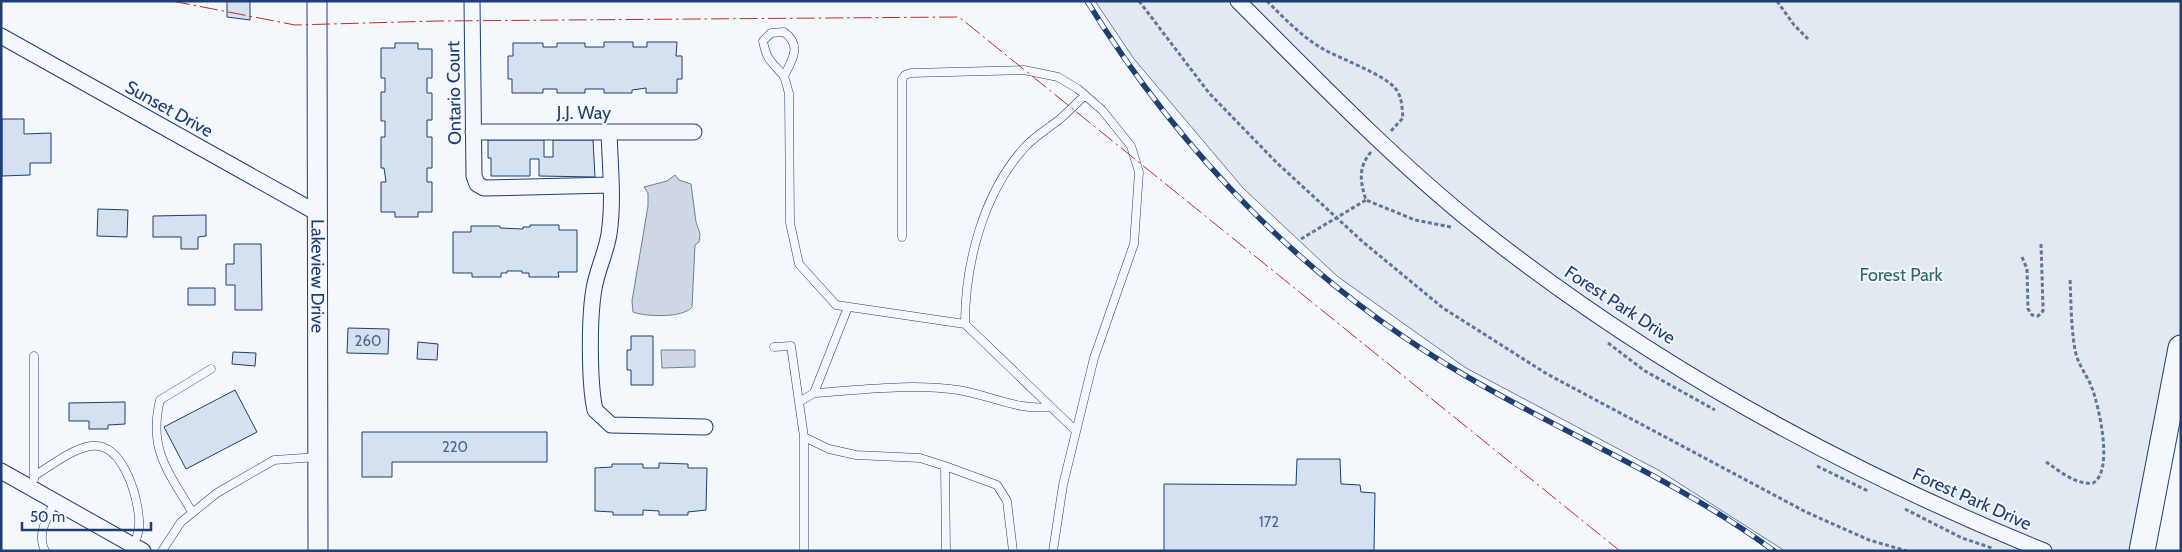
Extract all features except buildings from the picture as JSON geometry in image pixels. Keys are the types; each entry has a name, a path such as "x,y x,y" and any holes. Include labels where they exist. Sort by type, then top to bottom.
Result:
{"main road":[{"path":"2142,551 2181,348"}],"street":[{"name":"Lakeview Drive","path":"318,1 318,551"},
{"name":"Ontario Court","path":"472,1 474,176 477,184 484,188 610,185"},
{"name":"Forest Park Drive","path":"1238,1 1369,132 1467,218 1589,308 1707,383 1798,435 1917,496 2044,551"},
{"name":"Sunset Drive","path":"1,36 319,214"},
{"name":"J.J. Way","path":"473,132 694,132"},
{"path":"609,132 611,215 609,236 594,288 592,305 592,373 595,410 611,425 705,427"},
{"path":"1,471 34,483 55,501 139,548"}],"lane":[{"path":"784,76 795,56 795,43 792,37 784,32 771,34 763,41 765,53 773,67 784,76 789,93 790,223 799,264 836,305 965,324 1076,431"},
{"path":"902,237 902,79 905,75 911,73 1024,70 1058,76 1102,110 1131,146 1139,172 1134,244 1094,358 1056,522 1053,551"},
{"path":"965,324 965,302 974,247 989,207 1008,168 1025,146 1060,119 1085,95"},
{"path":"814,393 848,307"},
{"path":"774,347 792,346 804,438 804,551"},
{"path":"34,356 34,483"},
{"path":"192,512 159,454 156,436 157,413 160,400 211,369"},
{"path":"799,402 814,393 924,387 960,390 1033,409 1051,407"},
{"path":"804,438 829,450 856,455 920,458 997,485 1007,500 1013,551"},
{"path":"34,483 80,449 98,446 112,451 120,460 128,476 137,504 139,548"},
{"path":"162,551 181,522 217,493 274,460 318,457"},
{"path":"945,466 946,551"},
{"path":"45,551 41,535 55,501"}],"path":[{"path":"1139,1 1209,92 1276,162 1337,218 1443,308 1547,374 1806,512 1869,540 1907,551"},
{"path":"1777,1 1794,25 1808,39"},
{"path":"1301,239 1366,200"},
{"path":"2022,257 2027,268 2028,309 2032,315 2038,316 2043,311 2041,244"},
{"path":"2046,462 2084,484 2093,483 2100,476 2104,447 2093,390 2080,366 2075,349 2070,278"}],"green space":[{"name":"Forest Park","path":"1095,1 2181,1 2181,330 2139,551 1785,551 1660,471 1466,368 1337,276 1243,188 1134,59"}],"shaded area":[{"path":"675,175 679,180 691,184 696,222 700,234 699,242 695,245 692,307 688,311 673,315 639,314 633,312 632,301 648,206 648,193 644,187 667,181"},
{"path":"661,350 695,350 695,367 662,368"}],"railway":[{"path":"1087,1 1124,57 1164,111 1207,163 1253,212 1302,258 1354,301 1409,340 1466,376 1700,502 1774,551"}],"power":[{"path":"172,1 295,25 437,21 959,17 1620,551"}]}
